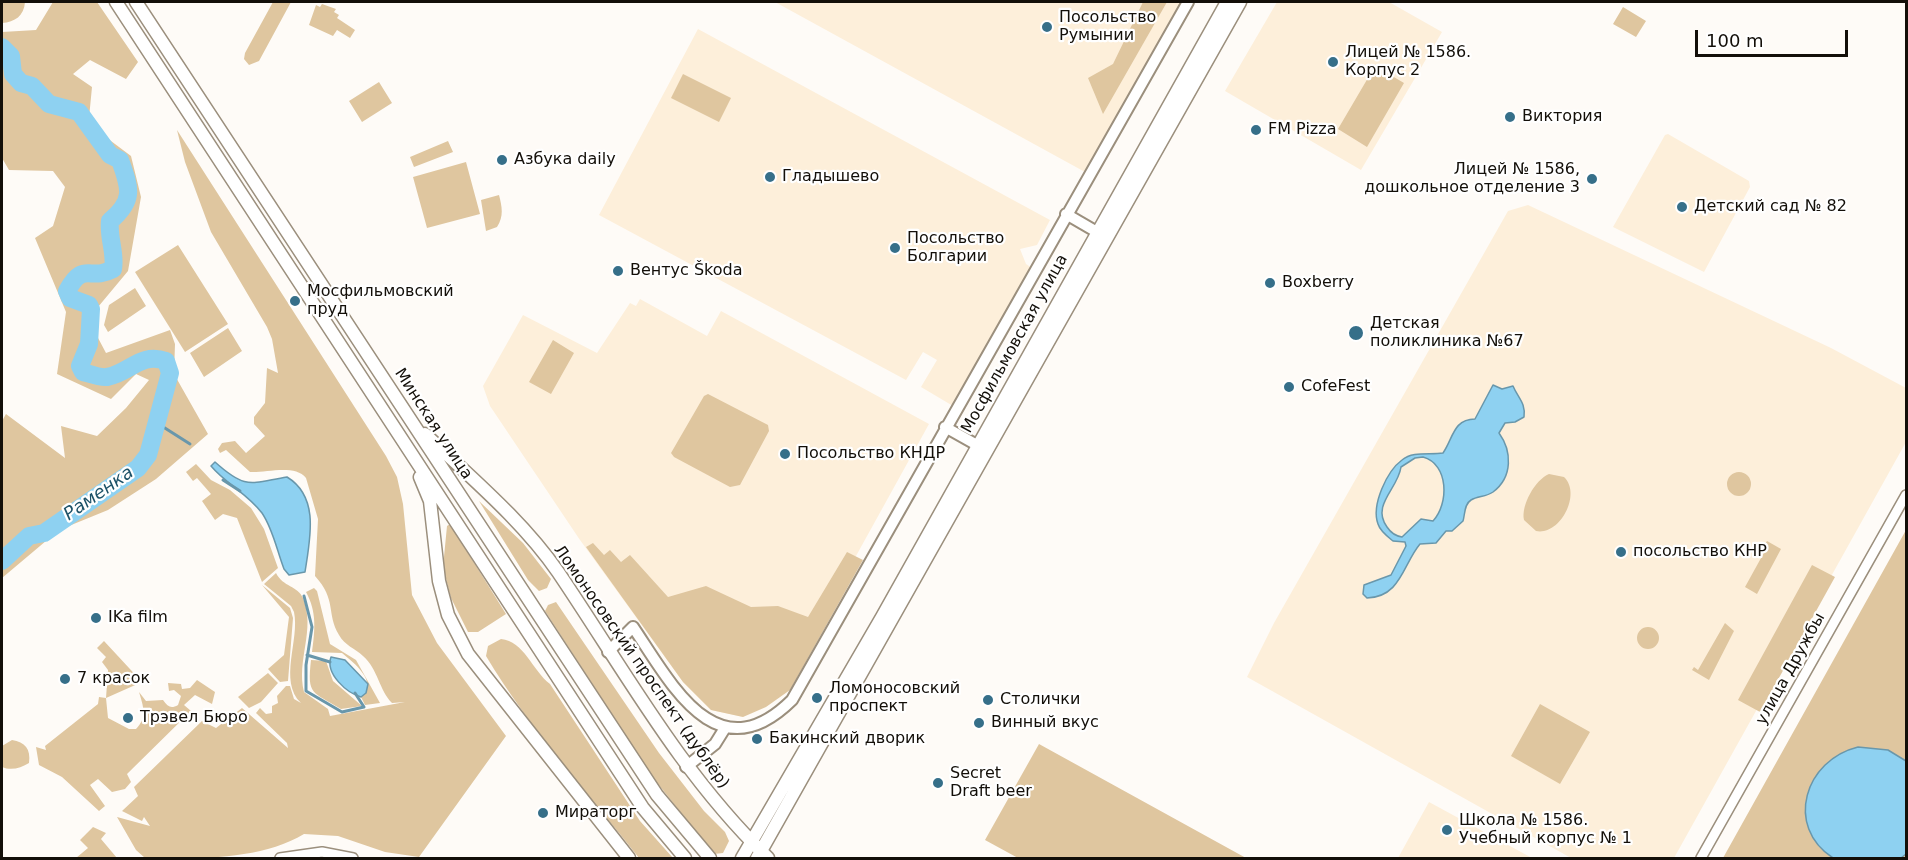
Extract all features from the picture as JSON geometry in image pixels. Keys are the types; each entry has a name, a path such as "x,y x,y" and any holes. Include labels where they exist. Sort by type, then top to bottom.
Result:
{"main road":[{"name":"Минская улица","path":"116,2 643,808 685,858"},
{"name":"Минская улица","path":"136,2 657,795 710,858"},
{"name":"Мосфильмовская улица","path":"742,858 814,737 977,445 1060,309 1097,232 1141,166 1227,2"},
{"name":"Мосфильмовская улица","path":"762,856 1060,309 1141,166 1240,2"},
{"name":"Ломоносовский проспект (дублёр)","path":"410,420 514,521 557,570 608,652 686,767 762,856"},
{"path":"398,433 430,501 439,581 447,615 463,644 629,858"}],"street":[{"name":"Мосфильмовская улица","path":"725,728 764,723 792,700 1188,2"},
{"path":"1066,214 1097,232"},
{"path":"945,427 977,445"},
{"name":"улица Дружбы","path":"1701,858 1906,495"},
{"path":"608,652 633,627 688,705 702,718 725,728 715,744 686,767"},
{"path":"280,858 322,852 353,858"}],"shaded area":[{"path":"2,2 25,2 23,11 18,17 2,23"},
{"path":"53,2 97,2 138,62 126,79 90,60 73,74 92,87 89,118 107,138 131,156 141,197 128,271 88,319 106,353 170,330 175,344 174,374 208,434 156,479 108,510 59,530 2,578 2,421 6,414 65,458 61,426 97,436 126,408 149,380 136,374 111,399 57,374 66,312 35,238 53,226 65,187 53,171 9,170 2,158 2,32 36,30"},
{"path":"273,2 291,2 259,61 249,65 244,59 245,53"},
{"path":"775,2 1182,2 1085,172"},
{"path":"1143,2 1167,2 1103,114 1088,78 1113,64"},
{"name":"Лицей № 1586. Корпус 2","path":"1277,2 1389,2 1442,32 1361,170 1225,91"},
{"path":"322,4 336,9 334,12 339,15 337,18 355,30 350,38 337,30 333,36 309,25 316,5 320,7"},
{"path":"1623,7 1646,21 1636,37 1613,24"},
{"path":"698,29 1050,220 1037,245 1020,249 1026,264 1032,268 953,406 921,387 937,360 923,352 906,380 599,215"},
{"path":"1375,66 1404,83 1367,147 1338,129"},
{"path":"683,74 731,98 719,122 671,98"},
{"path":"379,82 392,103 362,122 349,101"},
{"path":"177,130 386,456 397,477 403,504 412,595 437,643 506,736 419,857 385,852 338,836 304,834 287,843 249,853 207,858 145,858 136,850 117,817 150,826 144,817 142,821 122,811 138,796 134,787 202,721 216,728 242,708 288,748 287,743 256,713 260,708 266,714 272,713 272,706 278,703 277,696 286,686 290,686 294,699 301,703 294,694 290,672 294,612 291,606 264,584 276,573 282,581 301,594 306,610 308,622 302,668 304,692 328,709 330,716 405,702 392,703 368,661 344,642 335,627 329,599 315,576 318,519 306,478 295,471 288,470 250,472 226,450 220,453 218,449 222,443 235,441 246,453 265,436 254,424 254,417 265,403 267,368 278,373 272,339 267,327 211,232 185,162"},
{"name":"Детский сад № 82","path":"1668,134 1749,181 1750,187 1704,272 1613,227 1665,135"},
{"path":"448,141 453,152 414,167 410,157"},
{"path":"466,162 480,214 427,228 413,177"},
{"path":"499,195 502,207 501,219 497,227 486,231 481,200"},
{"path":"1528,205 1831,348 1906,388 1906,442 1674,858 1571,858 1247,677 1274,623 1508,211"},
{"path":"178,245 228,324 185,352 135,272"},
{"path":"135,288 146,306 108,332 104,325 109,305"},
{"path":"640,299 707,336 721,311 929,424 856,556 743,717 711,710 683,682 580,540 490,406 483,386 523,315 597,353 630,303 636,306"},
{"path":"228,328 242,351 204,377 190,353"},
{"path":"553,340 574,353 551,394 529,382"},
{"path":"708,394 768,425 769,431 740,485 730,487 674,457 671,453 704,396"},
{"path":"196,464 211,480 230,490 251,508 264,529 278,568 262,582 237,518 223,514 215,520 202,501 211,494 197,478 193,481 186,472"},
{"path":"1739,472 1748,475 1751,484 1748,493 1739,496 1730,493 1727,484 1730,475"},
{"path":"1549,474 1564,477 1569,484 1571,493 1569,503 1560,521 1553,527 1545,531 1536,531 1524,520 1525,507 1534,487"},
{"path":"479,501 523,543 551,579 547,588 539,591 528,580"},
{"path":"450,524 506,614 478,632 468,632 451,598 443,567 447,526"},
{"path":"1906,530 1906,858 1723,858"},
{"path":"1767,541 1781,549 1757,594 1745,587 1766,549 1763,547"},
{"path":"593,543 604,555 610,550 621,562 630,555 668,597 706,586 751,607 778,606 808,617 847,552 863,560 790,690 766,707 743,717 711,710 683,682 586,547"},
{"path":"1812,565 1835,577 1760,712 1738,700"},
{"path":"262,585 290,608 293,618 288,681 280,682 268,669 284,655 289,617"},
{"path":"314,588 317,591 330,644 356,660 380,703 365,705 361,697 366,691 366,679 358,667 342,653 312,652 314,614 306,592"},
{"path":"556,602 659,753 704,811 725,832 729,841 723,853 714,854 654,779 545,611 548,605"},
{"path":"1725,623 1734,631 1709,680 1692,670 1694,667 1698,670"},
{"path":"1644,627 1652,627 1659,634 1659,642 1652,649 1644,649 1637,642 1637,634"},
{"path":"501,639 509,641 522,650 550,684 640,821 673,858 639,858 560,760 521,709 486,656 488,646"},
{"path":"104,641 142,682 106,698 108,670 102,662 106,657 97,648"},
{"path":"311,660 326,661 333,681 362,706 341,709 318,695 311,687"},
{"path":"268,673 278,683 261,702 249,708 238,697"},
{"path":"197,680 215,692 212,704 195,695 184,705 191,711 127,774 131,782 125,789 112,792 98,779 90,785 105,806 99,811 62,777 39,765 36,747 46,750 45,746 98,704 99,697 106,698 108,718 129,729 136,729 143,716 139,692 146,701 163,700 171,707 178,705 181,696 174,690 169,691 168,683 181,684 182,689 190,688"},
{"path":"1540,704 1590,732 1560,784 1511,756"},
{"path":"12,740 26,747 29,763 9,769 2,767 2,746"},
{"path":"1039,744 1246,858 1018,858 985,840"},
{"name":"Школа № 1586. Учебный корпус № 1","path":"1429,802 1532,858 1398,858"},
{"path":"93,827 106,833 101,839 117,858 76,858 88,848 80,840"}],"water":[{"path":"1493,385 1502,389 1513,386 1523,404 1524,417 1515,422 1505,423 1499,433 1508,456 1507,471 1500,486 1488,495 1469,502 1463,521 1452,531 1446,531 1436,543 1420,544 1400,578 1387,592 1367,598 1363,594 1364,585 1391,575 1406,546 1405,542 1393,541 1378,524 1377,508 1386,480 1396,465 1406,457 1416,454 1443,453 1458,426 1462,422 1475,419","holes":["1423,457 1432,461 1438,468 1444,485 1442,505 1438,514 1433,521 1421,519 1402,537 1395,535 1387,527 1382,511 1401,467 1415,458"]},
{"path":"215,462 242,481 256,482 287,477 297,485 309,507 310,533 305,572 289,575 284,569 266,519 250,500 211,466"},
{"path":"331,657 345,660 368,684 366,693 361,697 355,695 338,682 331,670"},
{"path":"1858,747 1888,750 1906,761 1906,854 1901,858 1833,858 1818,845 1809,829 1805,812 1807,795 1814,779 1825,765 1840,754"}],"waterway":[{"name":"Раменка","path":"2,47 11,56 13,74 21,83 32,86 49,104 79,112 110,155 120,160 128,186 124,207 110,221 113,269 98,274 87,273 78,276 67,291 70,298 89,305 91,309 89,344 80,366 83,372 107,377 142,361 157,359 166,361 170,373 148,455 138,468 44,533 29,536 2,561"},
{"path":"157,423 190,444"},
{"path":"223,480 240,491"},
{"path":"304,596 312,627 306,665 306,691 342,712 364,707 355,693"},
{"path":"307,655 330,662"}],"place":[{"name":"Посольство Румынии","path":"1047,27"},
{"name":"Лицей № 1586. Корпус 2","path":"1333,62"},
{"name":"Виктория","path":"1510,117"},
{"name":"FM Pizza","path":"1256,130"},
{"name":"Азбука daily","path":"502,160"},
{"name":"Гладышево","path":"770,177"},
{"name":"Лицей № 1586, дошкольное отделение 3","path":"1592,179"},
{"name":"Детский сад № 82","path":"1682,207"},
{"name":"Посольство Болгарии","path":"895,248"},
{"name":"Вентус Škoda","path":"618,271"},
{"name":"Boxberry","path":"1270,283"},
{"name":"Мосфильмовский пруд","path":"295,301"},
{"name":"Детская поликлиника №67","path":"1356,333"},
{"name":"CofeFest","path":"1289,387"},
{"name":"Посольство КНДР","path":"785,454"},
{"name":"посольство КНР","path":"1621,552"},
{"name":"IKa film","path":"96,618"},
{"name":"7 красок","path":"65,679"},
{"name":"Ломоносовский проспект","path":"817,698"},
{"name":"Столички","path":"988,700"},
{"name":"Трэвел Бюро","path":"128,718"},
{"name":"Винный вкус","path":"979,723"},
{"name":"Бакинский дворик","path":"757,739"},
{"name":"Secret Draft beer","path":"938,783"},
{"name":"Мираторг","path":"543,813"},
{"name":"Школа № 1586. Учебный корпус № 1","path":"1447,830"}]}
